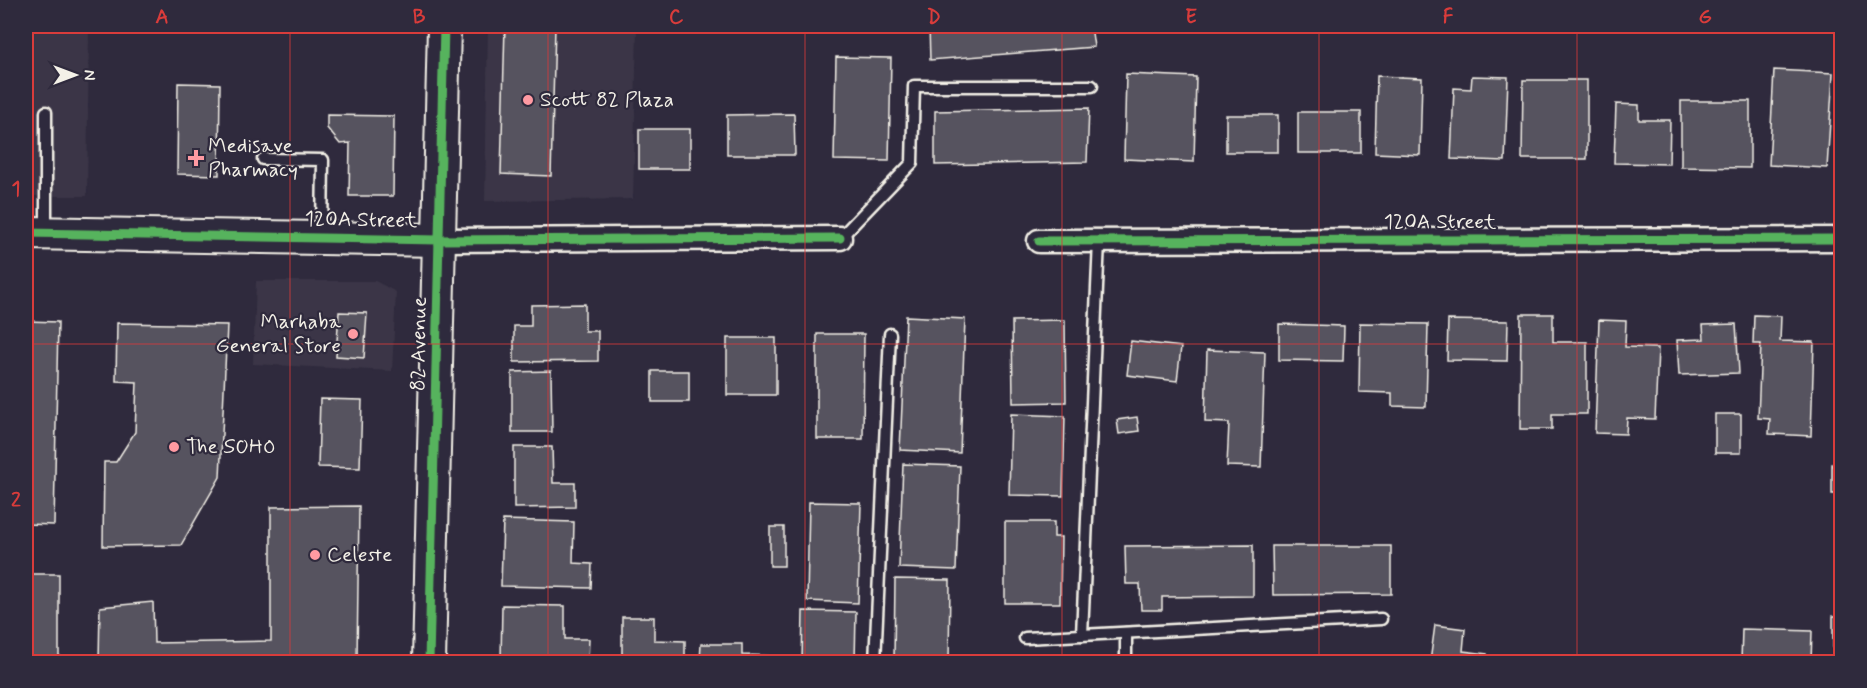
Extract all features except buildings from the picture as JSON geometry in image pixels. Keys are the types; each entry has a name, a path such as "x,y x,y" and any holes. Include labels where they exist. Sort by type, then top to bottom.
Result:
{"street":[{"name":"82 Avenue","path":"429,663 444,26"},
{"name":"120A Street","path":"36,233 440,240 840,238"},
{"name":"120A Street","path":"1039,241 1842,239"}],"lane":[{"path":"840,238 912,163 914,86 1092,86"},
{"path":"36,233 45,210 46,112"},
{"path":"263,159 323,160 322,238"},
{"path":"1082,635 1099,241"},
{"path":"875,663 890,334"},
{"path":"1025,638 1381,620"},
{"path":"1126,633 1126,663"}],"shaded area":[{"path":"26,26 89,26 87,196 26,196"},
{"path":"488,26 637,26 633,199 485,201"},
{"path":"256,281 375,281 396,292 392,371 253,364"}],"cycle path":[{"path":"429,662 444,26"},
{"path":"26,233 440,240 840,238"},
{"path":"1039,241 1842,239"}],"place":[{"name":"Scott 82 Plaza","path":"528,100"},
{"name":"Medisave Pharmacy","path":"196,158"},
{"name":"Marhaba General Store","path":"353,334"},
{"name":"The SOHO","path":"174,447"},
{"name":"Celeste","path":"315,555"}]}
